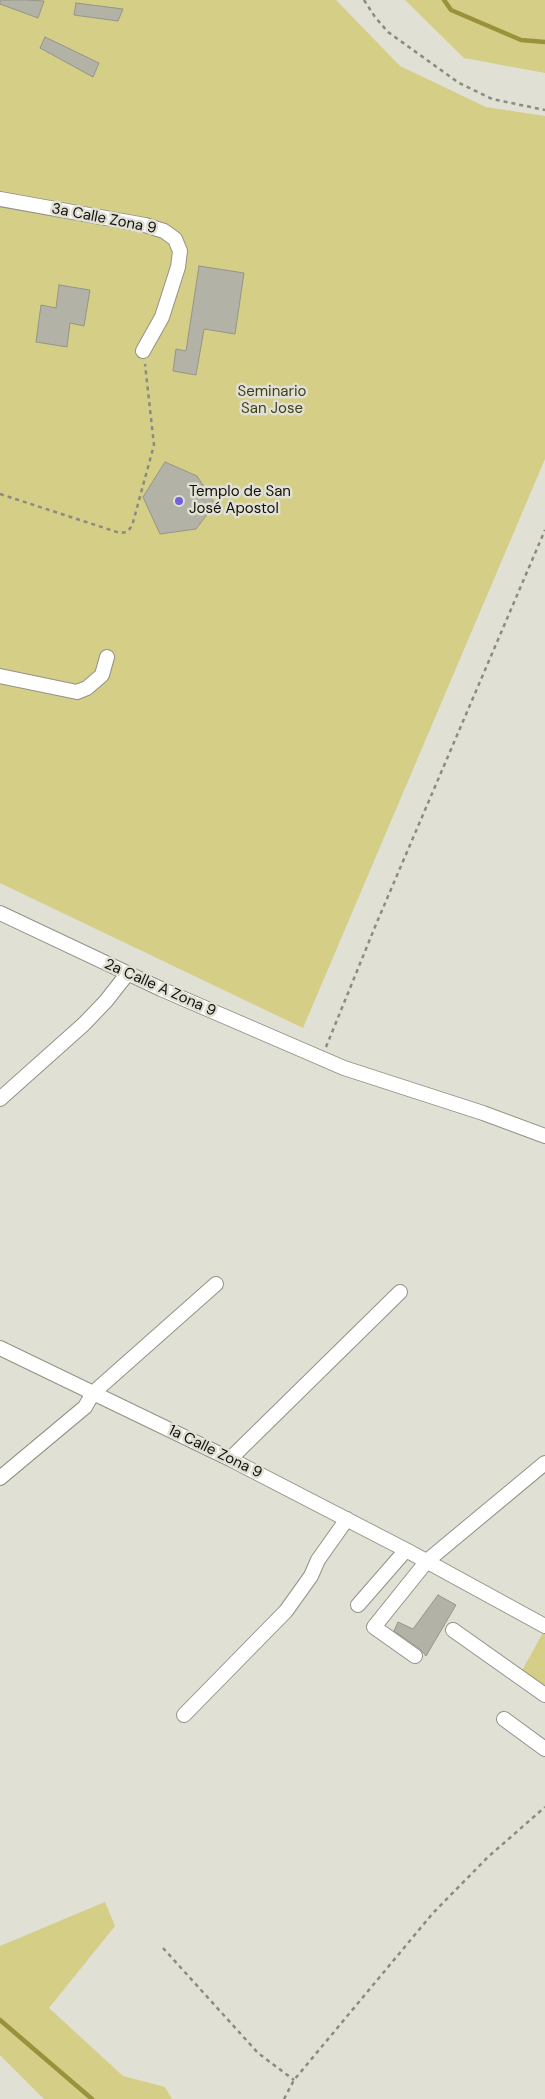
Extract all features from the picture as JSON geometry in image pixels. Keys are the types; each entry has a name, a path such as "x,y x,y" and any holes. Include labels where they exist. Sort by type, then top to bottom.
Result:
{"street":[{"name":"3a Calle Zona 9","path":"0,199 145,225 164,232 175,239 180,251 178,267 162,317 143,351"},
{"path":"0,676 77,692 87,688 102,674 107,657"},
{"name":"2a Calle A Zona 9","path":"0,913 205,1009 344,1068 483,1113 545,1136"},
{"path":"0,1099 84,1024 106,1001 128,973"},
{"path":"0,1478 85,1407 93,1393 216,1284"},
{"path":"230,1459 400,1292"},
{"name":"1a Calle Zona 9","path":"0,1348 230,1459 427,1561 545,1626"},
{"path":"415,1656 374,1627 427,1561 545,1463"},
{"path":"184,1715 286,1611 303,1588 318,1560 347,1520"},
{"path":"358,1605 406,1550"},
{"path":"453,1630 545,1695"},
{"path":"504,1719 545,1749"}],"path":[{"path":"364,0 375,18 388,32 429,64 459,83 492,99 545,110"},
{"path":"0,494 120,533 127,532 132,526 154,445 143,351"},
{"path":"322,1058 377,922 545,530"},
{"path":"284,2099 294,2080 433,1913 488,1857 545,1807"},
{"path":"163,1948 258,2053 294,2080"}],"green space":[{"name":"Seminario San Jose","path":"0,0 336,0 400,66 486,107 545,116 545,459 303,1028 0,883"},
{"path":"405,0 545,0 545,73 464,58"},
{"path":"545,1629 545,1695 519,1676"},
{"path":"105,1902 115,1926 49,2008 123,2076 165,2087 172,2099 44,2099 0,2055 0,1946"}],"building":[{"path":"0,0 44,1 38,18 0,4"},
{"path":"76,3 123,9 118,21 74,15"},
{"path":"45,37 99,63 93,77 40,48"},
{"path":"199,266 244,273 235,334 204,329 196,375 173,371 176,349 186,351"},
{"path":"59,285 90,290 84,326 70,323 67,347 36,342 41,305 56,308"},
{"name":"Templo de San José Apostol","path":"165,462 197,476 215,504 196,529 160,534 143,497"},
{"path":"438,1595 456,1605 426,1656 420,1649 394,1631 398,1622 413,1629"}],"waterway":[{"path":"444,0 451,10 521,40 545,42"},
{"path":"0,2020 92,2099"}],"place":[{"name":"Templo de San José Apostol","path":"179,501"}]}
